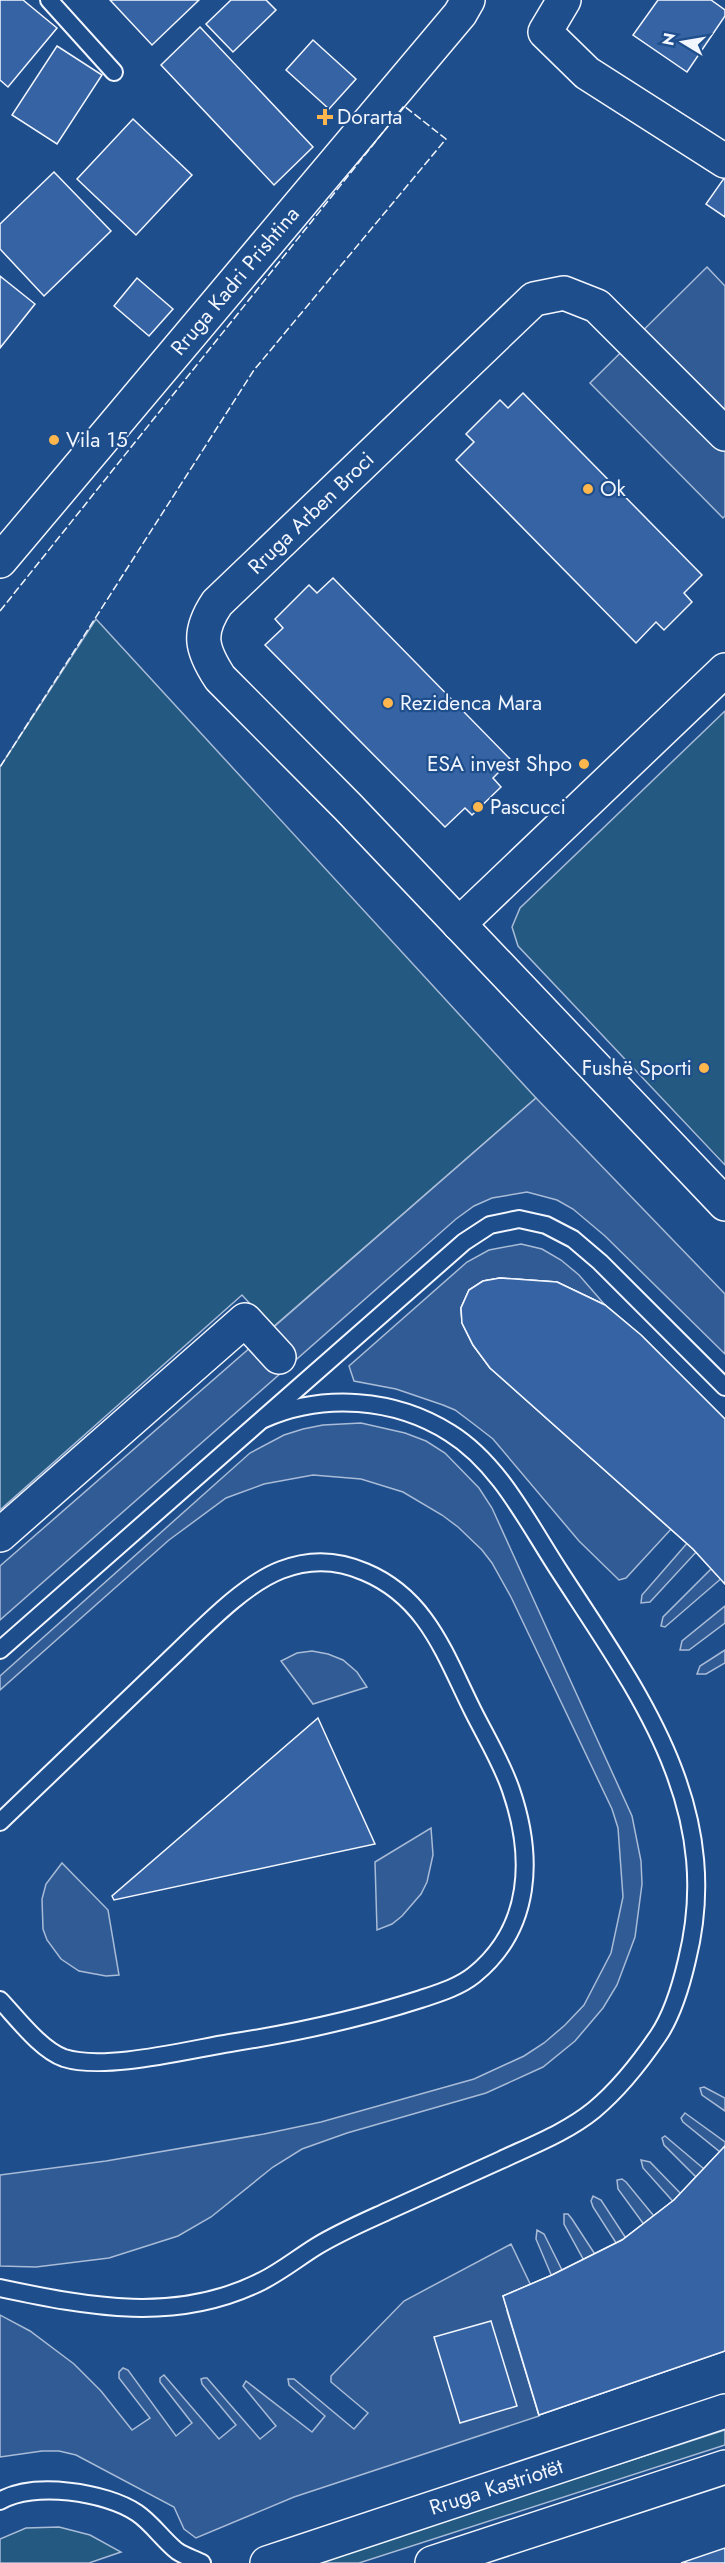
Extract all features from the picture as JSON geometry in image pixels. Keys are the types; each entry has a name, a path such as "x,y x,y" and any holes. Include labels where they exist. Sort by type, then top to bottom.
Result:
{"street":[{"name":"Rruga Kadri Prishtina","path":"0,561 460,14 468,0"},
{"path":"564,0 545,32 587,73 725,161"},
{"name":"Rruga Arben Broci","path":"725,434 597,306 564,293 534,298 218,603 206,620 203,639 207,658 220,678 348,807 725,1204"},
{"path":"459,924 725,670"},
{"path":"0,1535 245,1320 279,1357"},
{"name":"Rruga Kastriotët","path":"267,2563 725,2411"},
{"path":"432,2563 725,2467"}],"lane":[{"path":"49,0 114,72"},
{"path":"0,1650 464,1242 490,1225 519,1219 546,1225 573,1239 600,1262 725,1387"},
{"path":"0,2288 69,2302 120,2308 167,2309 207,2302 237,2293 266,2279 320,2244 551,2137 594,2110 629,2073 660,2033 681,1987 693,1938 698,1892 695,1844 678,1780 657,1726 627,1676 488,1465 454,1434 420,1416 386,1407 352,1402 315,1403 287,1408 264,1419"},
{"path":"0,1822 206,1625 251,1587 281,1570 322,1561 351,1566 381,1578 410,1599 433,1631 510,1786 520,1822 525,1861 523,1898 511,1932 492,1959 470,1978 446,1990 398,2006 284,2034 133,2059 96,2062 63,2058 37,2040 0,2000"},
{"path":"3,2497 52,2489 94,2495 137,2512 178,2552 202,2563"}],"shaded area":[{"path":"707,267 725,286 725,516 723,518 590,383"},
{"path":"96,619 536,1098 272,1328 242,1295 0,1510 0,767"},
{"path":"725,711 725,1165 518,946 512,927 520,908"},
{"path":"536,1098 725,1294 725,1354 605,1236 573,1209 557,1200 527,1192 492,1198 474,1206 456,1219 0,1620 0,1566"},
{"path":"521,1244 542,1249 561,1260 579,1275 605,1305 557,1282 500,1278 483,1281 469,1290 461,1308 462,1323 473,1345 490,1368 675,1510 723,1577 665,1627 661,1626 663,1617 714,1566 698,1550 650,1602 641,1603 642,1595 689,1541 673,1527 626,1578 619,1580 579,1541 493,1439 475,1425 455,1410 443,1405 396,1389 354,1381 349,1366 467,1262 489,1250"},
{"path":"361,1423 405,1433 426,1441 445,1453 479,1488 492,1508 632,1816 641,1861 642,1884 635,1937 617,1985 603,2008 575,2041 543,2067 486,2093 347,2133 302,2149 273,2167 211,2217 178,2236 109,2258 36,2267 0,2266 0,2175 106,2161 264,2134 321,2122 474,2079 524,2056 565,2025 584,2005 611,1953 623,1897 618,1828 612,1809 511,1597 492,1563 458,1527 403,1492 361,1479 313,1475 264,1484 226,1498 169,1540 0,1690 0,1676 250,1453 284,1435 303,1429 323,1425"},
{"path":"725,1606 725,1623 689,1650 680,1650 682,1641"},
{"path":"725,1650 725,1663 706,1674 697,1674 700,1666"},
{"path":"312,1651 343,1660 357,1672 367,1687 313,1704 281,1661 297,1653"},
{"path":"431,1828 433,1855 427,1882 421,1894 402,1916 392,1924 377,1930 375,1862"},
{"path":"62,1863 108,1910 119,1975 106,1976 79,1971 61,1959 47,1940 43,1929 42,1899 46,1884"},
{"path":"704,2087 725,2098 725,2111 702,2095 700,2088"},
{"path":"685,2113 725,2142 725,2156 683,2122 681,2118"},
{"path":"665,2136 710,2174 725,2157 725,2173 691,2208 612,2267 507,2311 539,2416 294,2497 196,2538 184,2529 174,2507 76,2455 59,2451 42,2451 0,2457 0,2315 30,2331 74,2364 101,2391 132,2430 150,2418 119,2378 119,2372 123,2368 128,2370 176,2436 192,2423 160,2382 160,2378 164,2375 219,2439 236,2425 202,2384 201,2379 204,2378 207,2378 260,2439 276,2426 243,2386 246,2381 312,2432 325,2416 289,2385 288,2379 294,2379 354,2429 368,2413 331,2382 331,2376 404,2301 511,2244 534,2292 555,2284 536,2239 537,2230 544,2234 566,2278 588,2268 564,2224 564,2214 568,2214 572,2219 600,2262 620,2249 593,2207 591,2201 593,2196 601,2200 629,2243 648,2230 618,2189 617,2180 622,2179 626,2182 658,2221 677,2206 643,2168 641,2160 650,2162 685,2198 702,2183 664,2145 662,2138"},
{"path":"725,2430 725,2445 359,2563 313,2563"},
{"path":"59,2527 90,2535 121,2552 89,2563 0,2563 0,2539 26,2528"}],"building":[{"path":"0,0 23,0 57,28 8,87 0,80"},
{"path":"110,0 199,0 152,45"},
{"path":"231,0 266,0 276,10 233,52 206,24"},
{"path":"658,0 711,0 725,10 725,16 687,72 633,35"},
{"path":"200,27 313,147 274,185 161,65"},
{"path":"313,40 356,79 329,109 286,70"},
{"path":"57,46 102,75 57,144 12,115"},
{"path":"133,119 192,175 136,235 77,179"},
{"path":"54,172 111,231 44,296 0,249 0,224"},
{"path":"725,177 725,217 706,204"},
{"path":"0,276 35,304 0,348"},
{"path":"137,278 173,309 149,336 114,306"},
{"path":"523,393 702,575 684,593 692,602 664,630 656,622 636,643 456,460 474,442 466,434 500,400 508,408"},
{"name":"Rezidenca Mara","path":"333,578 511,760 493,778 501,787 472,815 465,808 445,827 265,645 283,628 275,619 309,585 317,593"},
{"path":"500,1278 557,1282 605,1305 641,1335 725,1419 725,1584 693,1549 490,1368 473,1345 462,1323 461,1308 469,1290 483,1281"},
{"path":"500,1278 557,1282 605,1305 641,1335 725,1419 725,1584 693,1549 490,1368 473,1345 462,1323 461,1308 469,1290 483,1281"},
{"path":"318,1718 375,1844 114,1900 112,1896"},
{"path":"725,2146 725,2351 539,2415 503,2296 552,2275 622,2240 674,2200"},
{"path":"725,2146 725,2351 539,2415 503,2296 552,2275 622,2240 674,2200"},
{"path":"491,2321 517,2406 460,2423 434,2337"},
{"path":"725,2548 725,2563 681,2563"}],"fence":[{"path":"0,611 404,106 446,139 254,370 0,767"}],"place":[{"name":"Dorarta","path":"325,117"},
{"name":"Vila 15","path":"54,440"},
{"name":"Ok","path":"588,489"},
{"name":"Rezidenca Mara","path":"388,703"},
{"name":"ESA invest Shpo","path":"584,764"},
{"name":"Pascucci","path":"478,807"},
{"name":"Fushë Sporti","path":"704,1068"}]}
